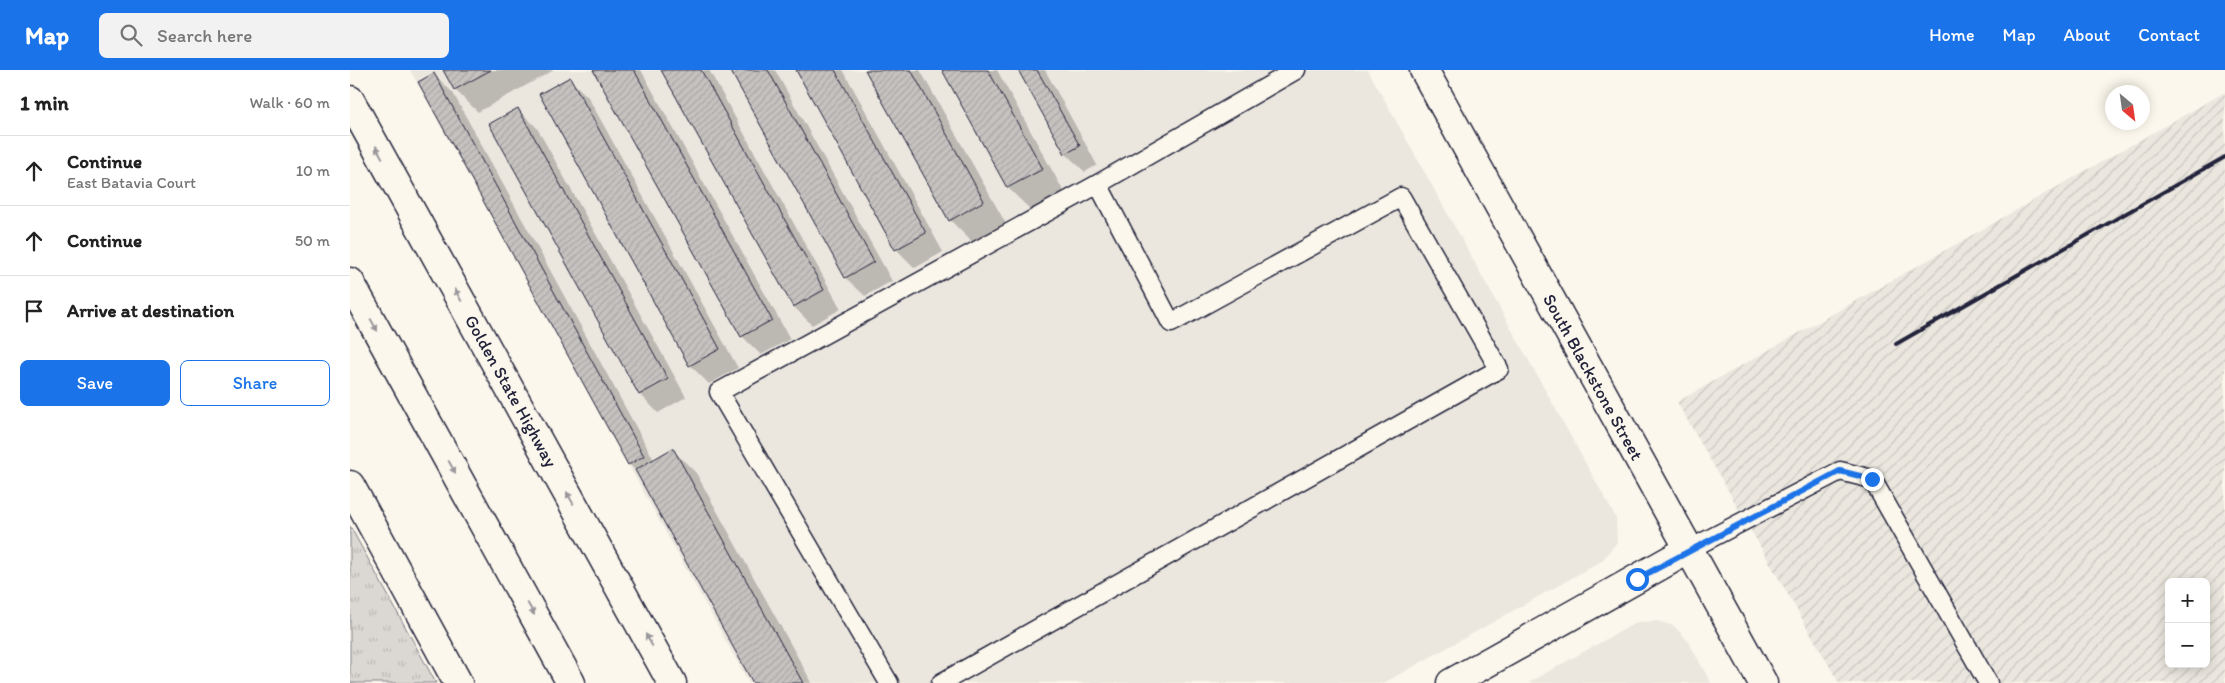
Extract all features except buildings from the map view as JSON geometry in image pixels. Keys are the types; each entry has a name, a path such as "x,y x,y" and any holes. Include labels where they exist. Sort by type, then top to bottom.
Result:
{"main road":[{"name":"South Blackstone Street","path":"1424,70 1763,683"},
{"name":"Golden State Highway","path":"350,100 672,683"},
{"path":"350,282 571,683"},
{"path":"350,485 458,683"},
{"path":"1451,683 1688,550"}],"lane":[{"path":"889,683 719,392 1098,184 1296,70"},
{"path":"940,683 1499,369 1401,197 1171,323 1098,184"},
{"path":"1688,550 1840,471 1872,479 1988,683"}],"shaded area":[{"path":"410,70 1368,70 1616,518 1617,542 1602,561 1384,683 749,683"},
{"path":"2225,92 2225,683 1839,683 1677,402"},
{"path":"1657,621 1674,626 1688,641 1711,683 1528,683 1637,622"}],"green space":[{"path":"350,526 436,683 350,683"}],"railway":[{"path":"1896,344 2225,157"}],"route":[{"path":"1637,579 1688,550 1840,471 1872,479"}]}
